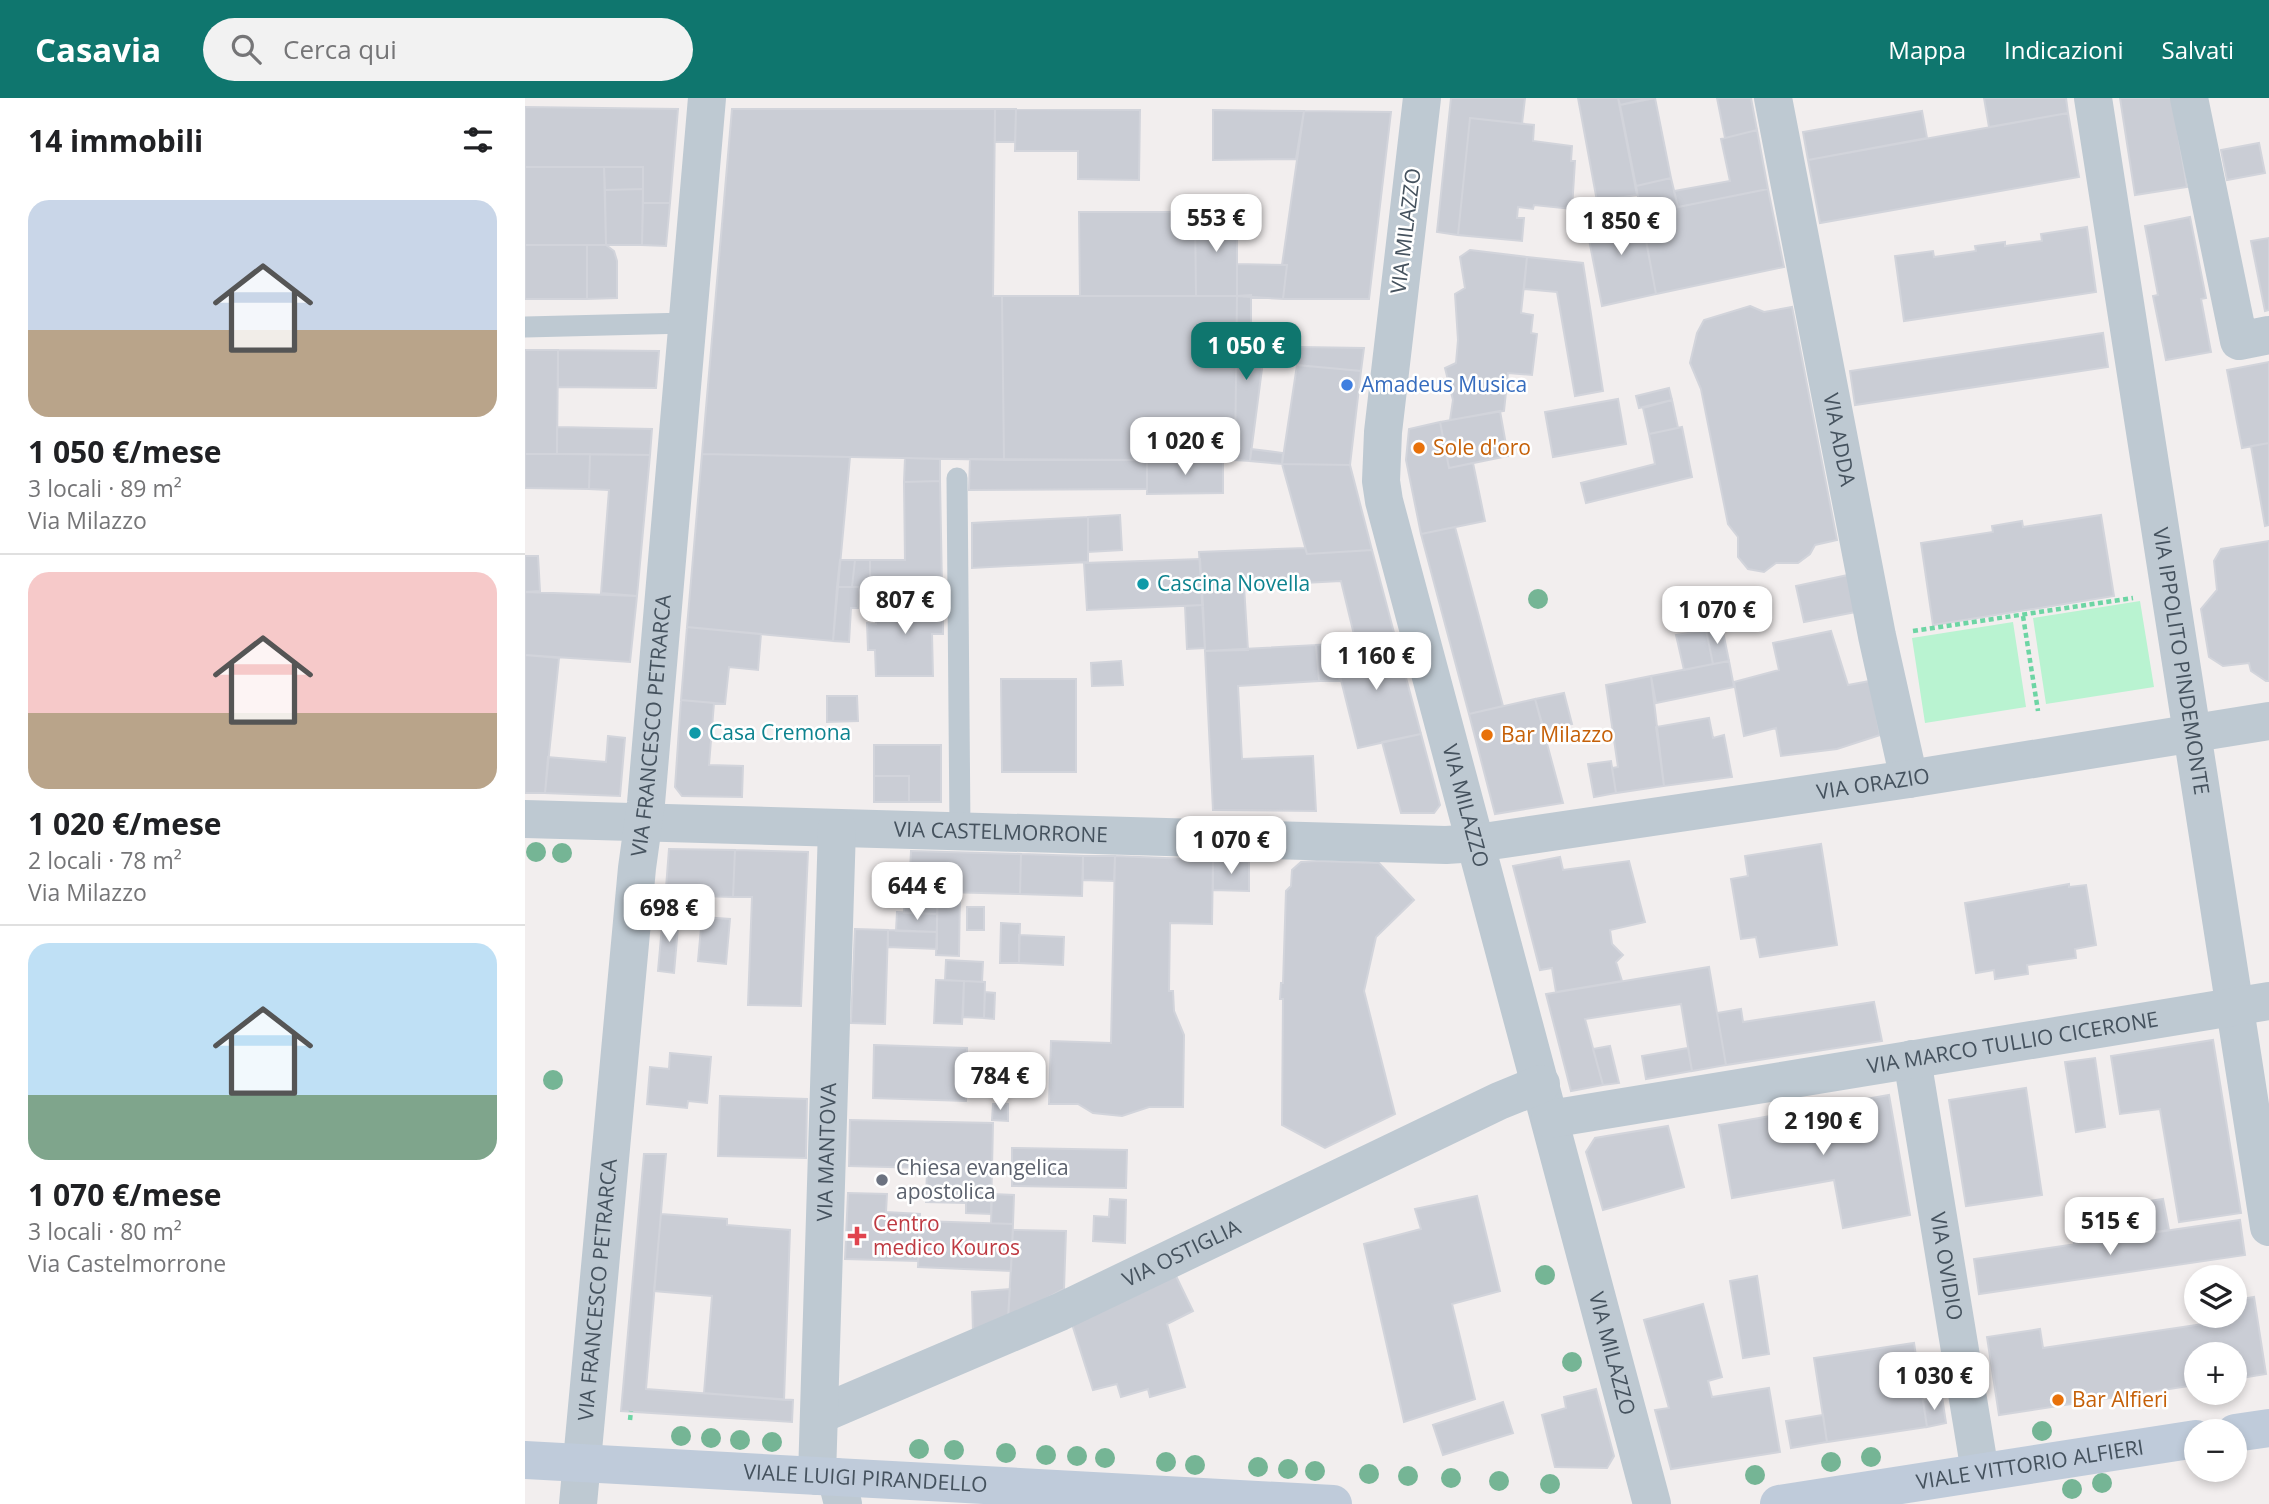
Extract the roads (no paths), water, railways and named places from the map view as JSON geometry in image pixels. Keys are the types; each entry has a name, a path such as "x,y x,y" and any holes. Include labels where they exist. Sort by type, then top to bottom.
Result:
{"main road":[{"path":"2247,1431 2269,1428"},
{"name":"VIALE VITTORIO ALFIERI","path":"1779,1504 1909,1494 1980,1472 2184,1441"},
{"name":"VIALE LUIGI PIRANDELLO","path":"525,1460 832,1485 1333,1504"}],"street":[{"name":"VIA FRANCESCO PETRARCA","path":"578,1504 643,821 707,98"},
{"name":"VIA MILAZZO","path":"1422,98 1383,432 1381,481 1389,523 1477,843 1652,1504"},
{"name":"VIA ADDA","path":"1773,98 1877,636 1909,779"},
{"name":"VIA IPPOLITO PINDEMONTE","path":"2092,98 2193,733 2252,1004 2269,1227"},
{"path":"2189,98 2239,341 2269,335"},
{"name":"VIA ORAZIO","path":"1477,843 1909,779 2269,721"},
{"name":"VIA CASTELMORRONE","path":"525,819 1432,845 1477,843"},
{"name":"VIA MANTOVA","path":"832,1485 819,1415 837,828"},
{"name":"VIA MARCO TULLIO CICERONE","path":"1546,1102 1912,1059 2252,1004"},
{"name":"VIA OVIDIO","path":"1912,1059 1980,1472"},
{"name":"VIA OSTIGLIA","path":"819,1415 1060,1312 1499,1101 1546,1102"}],"lane":[{"path":"525,327 688,323"},
{"path":"957,478 960,830"}],"place":[{"name":"Amadeus Musica","path":"1347,385"},
{"name":"Sole d'oro","path":"1419,448"},
{"name":"Cascina Novella","path":"1143,584"},
{"name":"Casa Cremona","path":"695,733"},
{"name":"Bar Milazzo","path":"1487,735"},
{"name":"Chiesa evangelica apostolica","path":"882,1180"},
{"name":"Centro medico Kouros","path":"857,1236"},
{"name":"Bar Alfieri","path":"2058,1400"}]}
